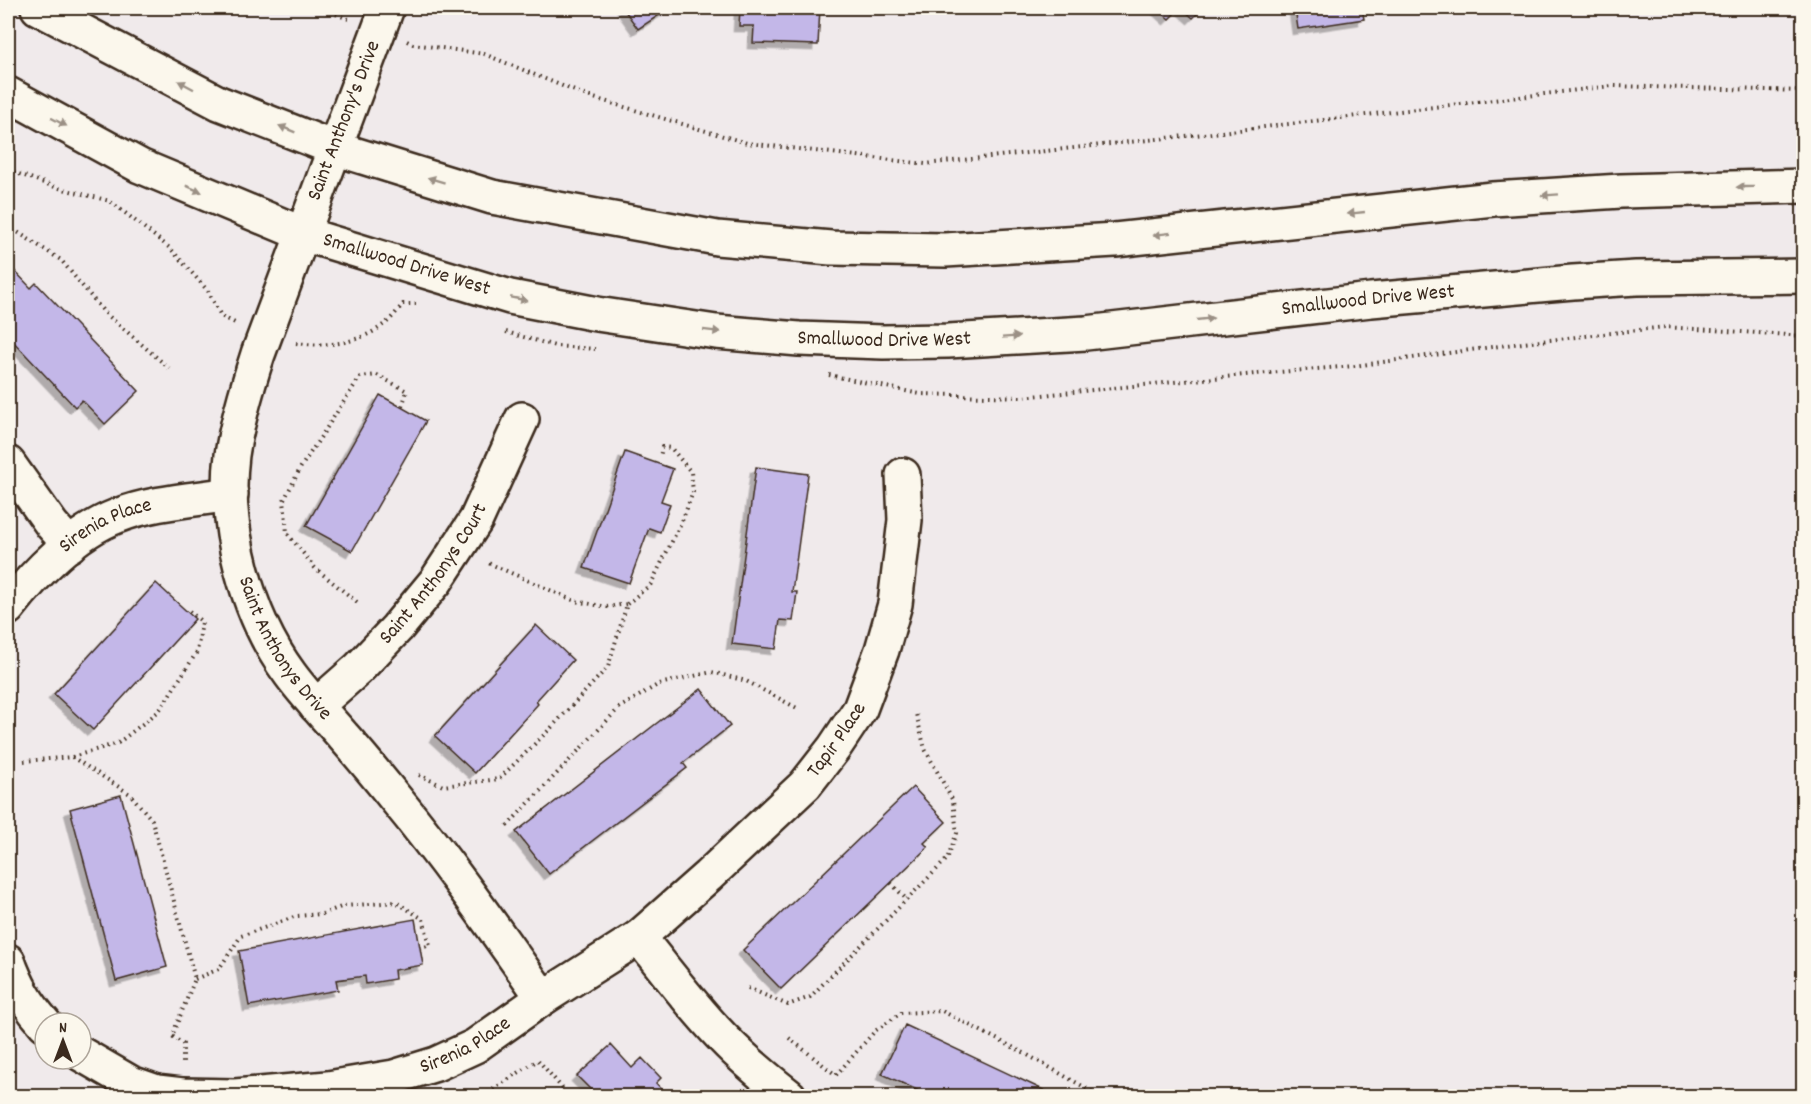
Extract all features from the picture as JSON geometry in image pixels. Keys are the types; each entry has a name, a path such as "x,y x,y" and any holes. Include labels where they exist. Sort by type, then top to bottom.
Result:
{"street":[{"path":"38,8 219,103 334,148 492,198 717,238 842,248 945,250 1115,240 1493,199 1621,191 1803,186"},
{"name":"Saint Anthony's Drive","path":"303,234 387,8"},
{"name":"Smallwood Drive West","path":"8,94 140,166 303,234 510,297 597,314 716,332 799,339 883,342 948,341 1086,333 1371,300 1625,278 1803,276"},
{"name":"Saint Anthonys Drive","path":"303,234 258,354 238,421 232,458 231,495 234,531 242,576 270,645 290,674 428,838 543,998"},
{"name":"Saint Anthonys Court","path":"316,706 358,669 397,628 436,581 476,520 522,419"},
{"path":"8,464 52,525 70,545"},
{"name":"Tapir Place","path":"543,998 639,937 805,785 834,748 860,709 882,650 895,604 905,520 903,475"},
{"name":"Sirenia Place","path":"8,608 24,588 70,545 90,530 116,516 147,507 231,495"},
{"path":"639,937 685,996 724,1039 764,1077 789,1096"},
{"path":"8,961 16,986 33,1011"},
{"name":"Sirenia Place","path":"93,1063 128,1090 226,1096 328,1092 394,1077 436,1064 475,1046 543,998"}],"path":[{"path":"319,8 345,17"},
{"path":"413,44 484,54 587,96 747,143 924,164 1612,86 1803,91"},
{"path":"8,170 55,187 110,201 171,249 208,291 221,316 238,324"},
{"path":"8,226 62,260 104,312 169,368"},
{"path":"288,342 317,346 346,342 367,335 385,324 403,304 421,304"},
{"path":"826,374 920,394 1022,397 1354,366 1514,344 1665,327 1803,336"},
{"path":"505,332 555,346 602,349"},
{"path":"357,602 315,568 287,533 284,500 301,466 360,376 377,375 407,391 402,407"},
{"path":"456,550 575,601 607,607 627,604 651,584 682,521 693,492 691,472 671,448 662,447 660,457"},
{"path":"415,773 443,786 499,778 551,728 608,667 627,604"},
{"path":"24,762 72,757 118,743 159,711 197,652 202,622 187,609"},
{"path":"507,826 619,708 659,684 712,672 746,681 797,708"},
{"path":"748,988 788,1005 810,997 947,859 957,833 953,801 925,749 916,714"},
{"path":"72,757 130,794 152,820 195,979 172,1036"},
{"path":"891,883 907,900"},
{"path":"195,979 219,969 241,936 297,916 322,914 344,906 396,902 423,919 430,945 421,948"},
{"path":"789,1038 836,1075 875,1031 901,1013 942,1011 1024,1053 1100,1096"},
{"path":"483,1096 538,1059 569,1096"}],"building":[{"path":"623,8 670,8 638,29"},
{"path":"740,8 820,8 818,45 753,43 754,26 739,26"},
{"path":"1157,8 1180,8 1169,19"},
{"path":"1182,8 1203,8 1193,18"},
{"path":"1295,8 1362,8 1364,19 1298,29"},
{"path":"10,266 31,288 36,283 139,391 105,424 82,400 75,407 8,336 8,269"},
{"path":"380,395 426,421 352,551 306,526"},
{"path":"625,452 673,469 661,501 670,504 660,532 649,528 629,583 584,568"},
{"path":"756,467 808,474 792,592 797,592 793,621 780,620 776,649 732,644"},
{"path":"156,583 195,619 93,730 54,694"},
{"path":"536,625 573,660 536,701 538,704 475,773 435,736"},
{"path":"701,689 730,726 683,763 687,768 549,874 516,832"},
{"path":"913,787 946,822 924,843 928,847 781,989 743,950"},
{"path":"121,795 167,967 116,981 70,809"},
{"path":"415,919 423,965 394,970 395,979 366,984 365,976 336,980 338,990 249,1006 239,951"},
{"path":"905,1025 1056,1096 930,1096 882,1074"},
{"path":"611,1045 632,1068 642,1058 661,1078 656,1083 668,1096 597,1096 577,1076"}]}
